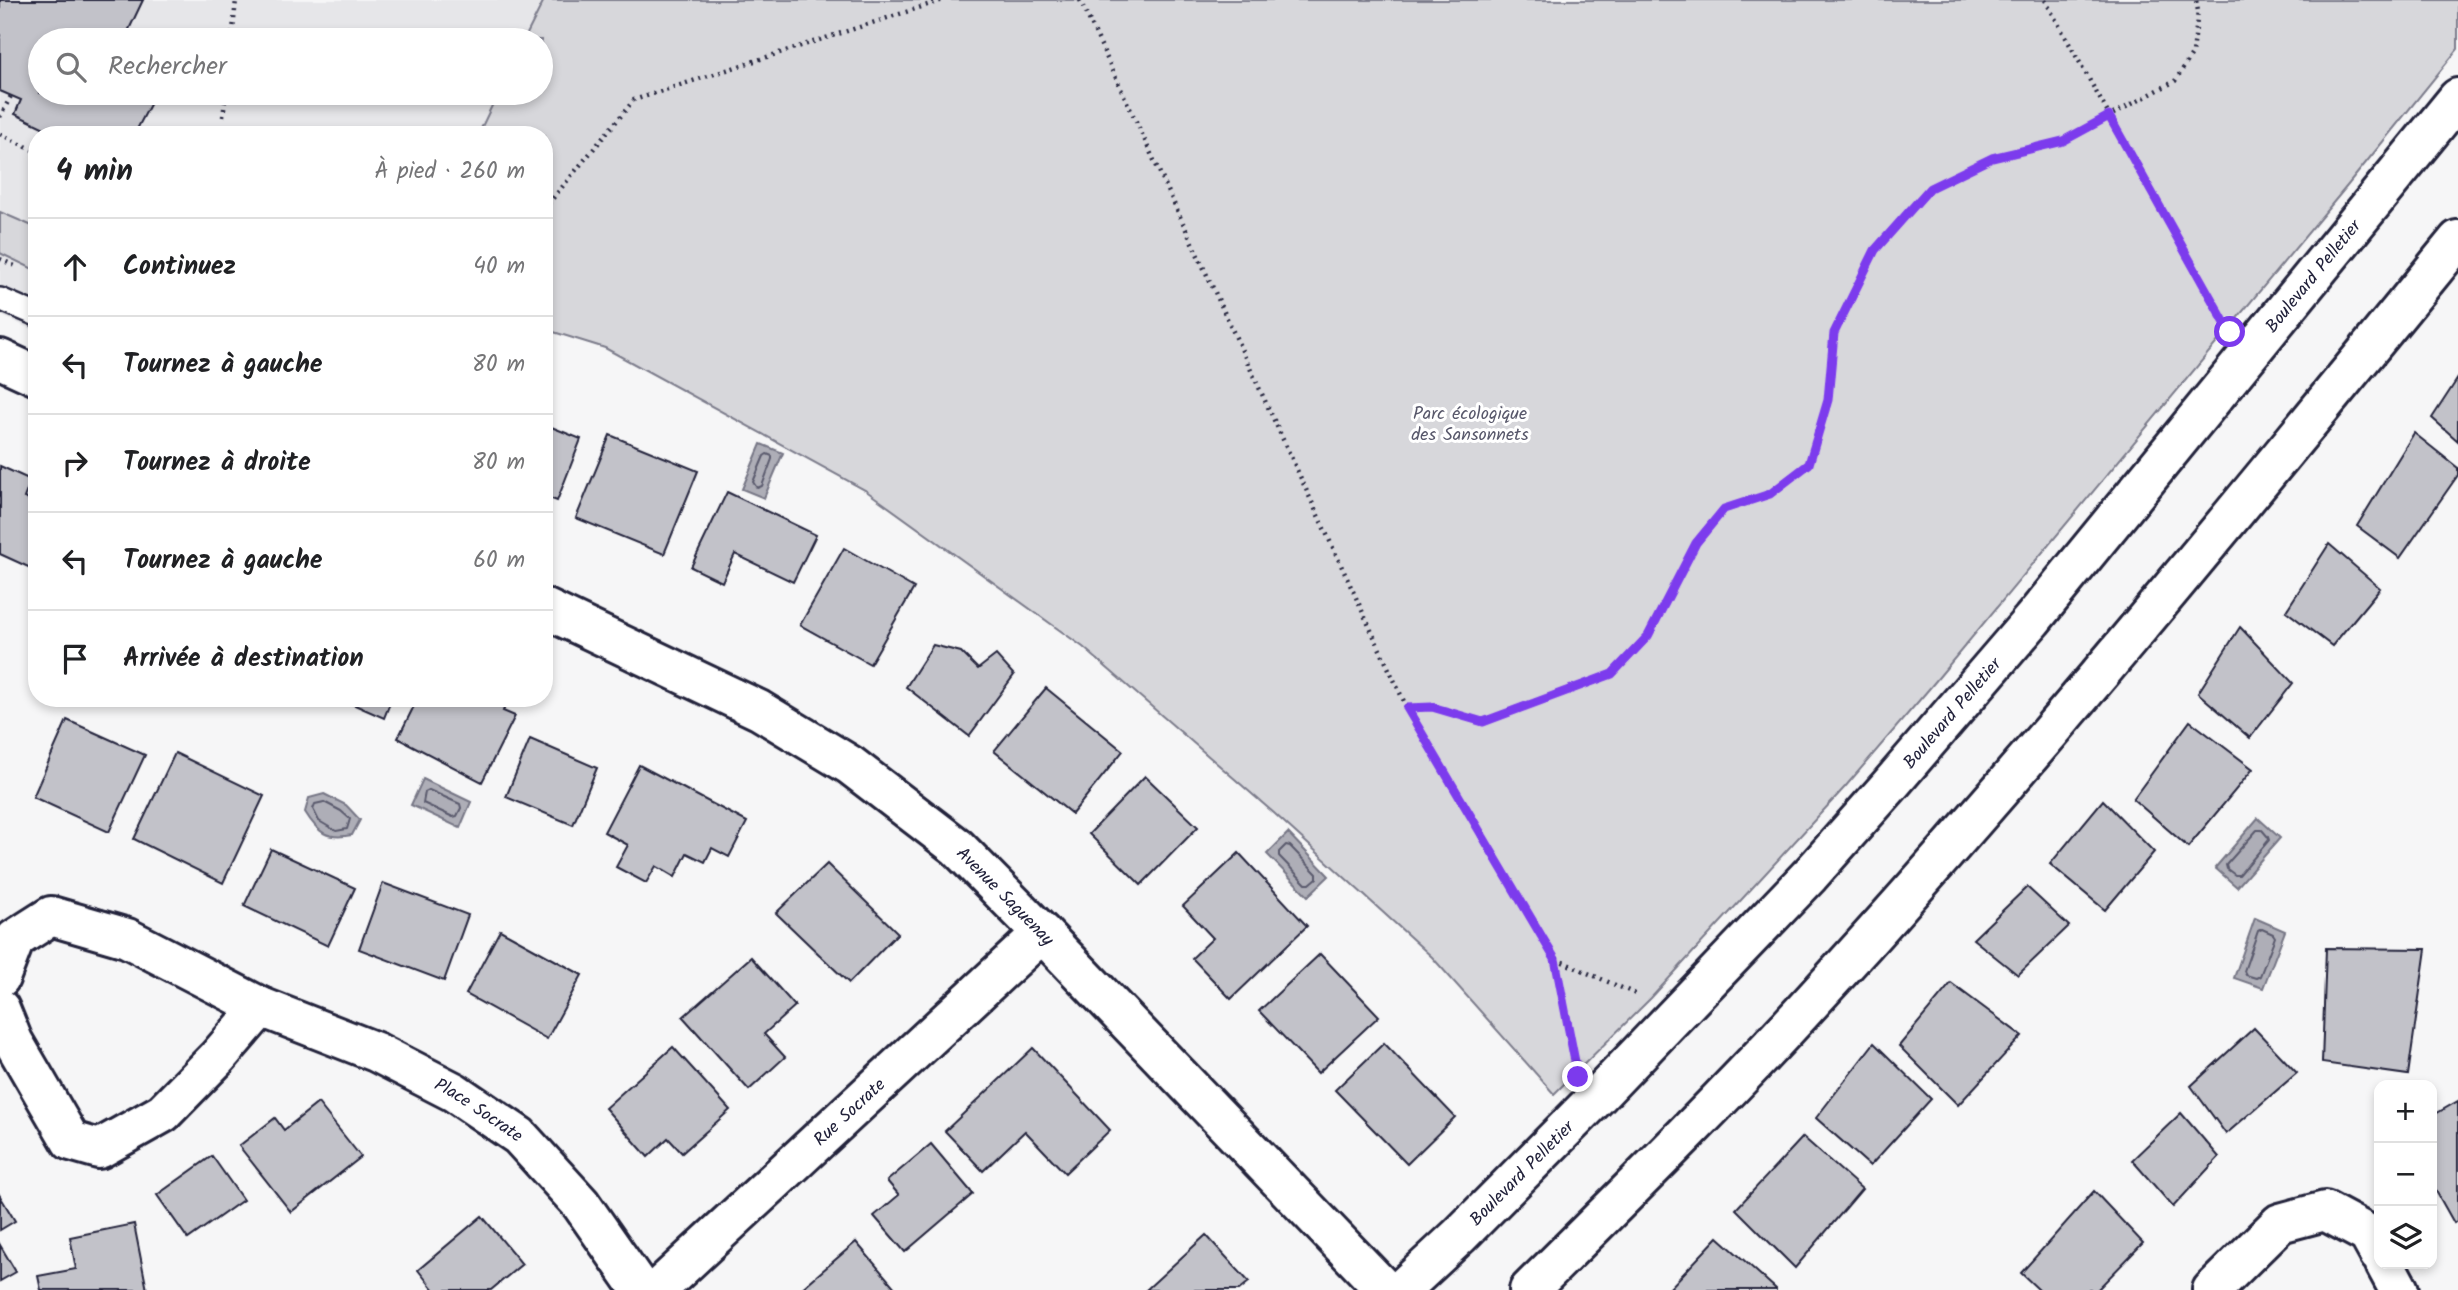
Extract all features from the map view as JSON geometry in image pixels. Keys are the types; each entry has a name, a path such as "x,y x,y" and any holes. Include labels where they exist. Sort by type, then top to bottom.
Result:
{"street":[{"name":"Boulevard Pelletier","path":"1401,1290 1468,1227 1606,1088 1792,894 1890,785 2032,620 2458,99"},
{"path":"1529,1290 1719,1100 1814,1000 1952,846 2134,634 2458,240"},
{"path":"0,359 28,372"},
{"name":"Avenue Saguenay","path":"553,612 759,710 850,765 957,847 1385,1290"},
{"name":"Place Socrate","path":"0,978 15,939 51,916 127,938 261,1007 387,1058 454,1092 519,1136 581,1204 641,1290"},
{"name":"Rue Socrate","path":"657,1290 1042,933"},
{"path":"0,1009 13,1041 71,1141 99,1149 163,1113 218,1058 261,1007"},
{"path":"2212,1290 2280,1223 2325,1211 2368,1234 2374,1245"},
{"path":"2388,1269 2399,1290"}],"lane":[{"path":"0,299 28,311"}],"path":[{"path":"233,28 236,0"},
{"path":"553,198 634,100 943,0"},
{"path":"1080,0 1407,708 1555,959 1576,1064"},
{"path":"2045,0 2223,320"},
{"path":"1407,708 1432,707 1483,722 1612,674 1648,636 1696,543 1724,509 1770,494 1809,464 1828,400 1834,333 1875,250 1930,188 1992,158 2063,141 2175,81 2193,52 2198,11 2196,0"},
{"path":"0,117 10,96"},
{"path":"223,117 224,105"},
{"path":"0,134 28,148"},
{"path":"1555,959 1640,996"}],"shaded area":[{"path":"0,0 544,0 530,28 28,28 28,105 492,105 482,126 28,126 28,328 0,315"}],"green space":[{"name":"Parc écologique des Sansonnets","path":"544,0 2458,0 2458,49 2347,186 1845,787 1651,998 1554,1094 1432,957 1275,814 1083,647 865,490 605,348 553,332 553,126 482,126 492,105 553,105 553,28 530,28"},
{"path":"0,212 28,224 28,267 0,253"}],"water":[{"path":"761,444 783,453 764,498 742,489"},
{"path":"423,779 471,802 460,828 411,805"},
{"path":"324,794 346,805 360,820 352,835 336,836 324,833 305,812 309,798"},
{"path":"2258,818 2280,838 2237,887 2215,868"},
{"path":"1288,833 1329,876 1308,896 1267,854"},
{"path":"2255,918 2285,931 2263,988 2234,978"}],"building":[{"path":"0,0 143,0 130,28 28,28 28,105 150,105 139,126 40,126 15,114 21,100 0,91"},
{"path":"2458,378 2458,441 2432,418"},
{"path":"553,428 581,439 557,501 553,499"},
{"path":"2414,433 2458,468 2458,475 2400,558 2357,526"},
{"path":"610,435 698,471 664,554 576,518"},
{"path":"0,466 28,479 24,498 28,500 28,567 0,554"},
{"path":"727,492 816,535 793,582 735,554 722,582 691,567"},
{"path":"2329,544 2380,588 2332,646 2286,611"},
{"path":"844,548 914,588 870,664 800,625"},
{"path":"2240,627 2293,683 2250,738 2198,693"},
{"path":"933,645 961,652 978,669 996,655 1014,675 969,736 906,687"},
{"path":"1046,688 1123,751 1072,814 994,751"},
{"path":"359,707 388,707 384,718"},
{"path":"414,707 505,707 503,711 515,716 482,782 398,738"},
{"path":"67,720 145,755 109,832 33,797"},
{"path":"2190,721 2253,769 2188,847 2133,799"},
{"path":"530,739 597,768 573,825 506,797"},
{"path":"175,753 264,796 223,883 134,839"},
{"path":"639,765 747,822 729,857 712,848 705,862 687,853 675,877 656,866 646,883 616,867 628,845 604,832"},
{"path":"1145,776 1198,827 1141,885 1089,834"},
{"path":"2103,800 2154,852 2105,910 2050,864"},
{"path":"271,849 355,888 328,946 244,906"},
{"path":"1239,853 1307,926 1231,999 1192,958 1213,938 1183,906"},
{"path":"827,864 898,933 849,983 776,913"},
{"path":"383,883 468,915 444,981 359,949"},
{"path":"2027,887 2069,926 2018,975 1973,939"},
{"path":"500,930 582,975 547,1039 466,994"},
{"path":"2326,948 2426,949 2408,1075 2322,1063"},
{"path":"1320,954 1379,1016 1318,1073 1259,1011"},
{"path":"751,957 795,1006 764,1034 785,1057 749,1090 683,1017"},
{"path":"1951,983 2022,1036 1958,1105 1899,1046"},
{"path":"2254,1028 2297,1073 2226,1134 2191,1086"},
{"path":"1384,1043 1455,1117 1407,1164 1335,1090"},
{"path":"1874,1043 1931,1099 1870,1166 1816,1118"},
{"path":"673,1047 730,1110 682,1153 668,1138 648,1157 605,1108"},
{"path":"1033,1048 1110,1130 1065,1173 1025,1131 983,1171 945,1131"},
{"path":"2458,1101 2458,1220 2454,1223 2437,1193 2437,1113"},
{"path":"318,1103 361,1157 291,1212 239,1146 275,1118 284,1130"},
{"path":"2181,1113 2219,1157 2173,1207 2132,1160"},
{"path":"1803,1137 1862,1189 1795,1268 1736,1209"},
{"path":"931,1144 973,1194 905,1252 874,1216 899,1195 887,1181"},
{"path":"212,1156 243,1200 188,1239 157,1195"},
{"path":"2094,1191 2143,1243 2097,1290 2039,1290 2021,1273"},
{"path":"0,1196 15,1221 0,1230"},
{"path":"482,1216 522,1264 491,1290 434,1290 418,1270"},
{"path":"134,1224 147,1290 41,1290 38,1276 76,1269 70,1237"},
{"path":"1206,1235 1249,1282 1239,1290 1146,1290"},
{"path":"1718,1237 1776,1289 1776,1290 1668,1290"},
{"path":"856,1242 896,1289 800,1290"},
{"path":"0,1245 16,1272 0,1281"}],"route":[{"path":"1578,1077 1555,959 1407,708 1432,707 1483,722 1612,674 1648,636 1696,543 1724,509 1770,494 1809,464 1828,400 1834,333 1875,250 1930,188 1992,158 2063,141 2109,116 2230,332"}]}
